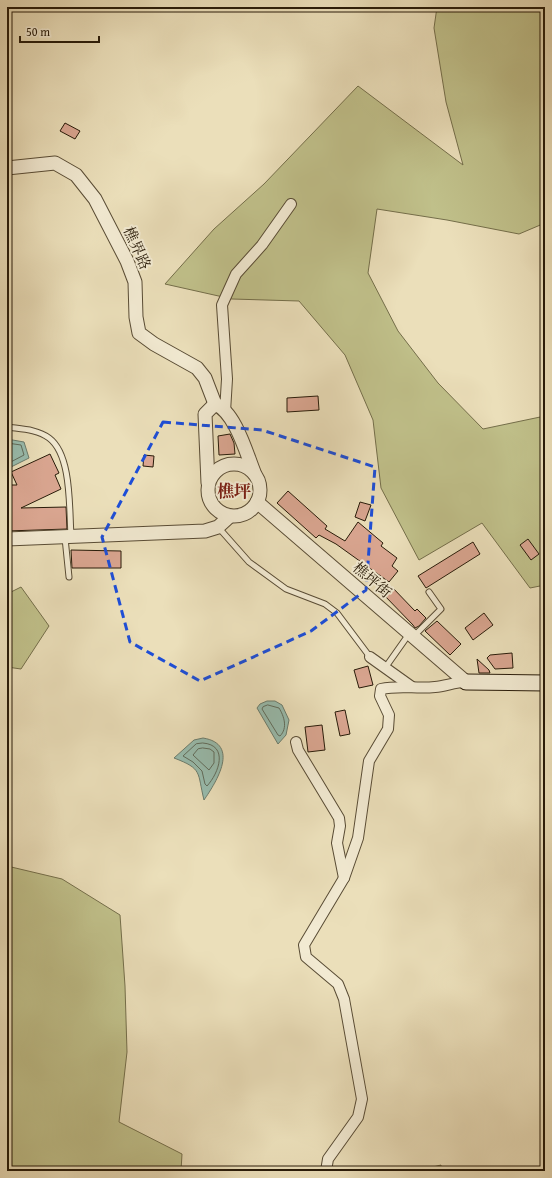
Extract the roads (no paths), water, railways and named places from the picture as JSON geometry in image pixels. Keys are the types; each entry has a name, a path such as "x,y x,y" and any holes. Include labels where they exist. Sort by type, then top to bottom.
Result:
{"main road":[{"path":"466,682 545,683"}],"street":[{"name":"樵界路","path":"7,168 55,163 76,175 95,199 127,261 135,282 136,317 139,333 154,344 197,368 205,378 215,404"},
{"path":"226,412 227,380 222,305 236,274 262,245 291,204"},
{"path":"215,404 220,406 226,412 232,419 260,483 257,502 249,512 243,515 230,516 218,512 210,502 208,496 205,449 205,414 215,404"},
{"path":"208,483 214,472 224,465 231,463 243,465 254,472"},
{"name":"樵坪街","path":"257,502 466,682"},
{"path":"7,539 205,531 218,526 230,516"},
{"path":"370,657 412,687"},
{"path":"326,1171 328,1159 358,1117 362,1099 344,999 338,984 306,957 304,945 344,878 358,838 369,761 388,729 389,715 380,696 381,689 391,687 435,687 452,682 466,682"},
{"path":"296,742 298,750 339,818 340,826 337,843 344,878"}],"lane":[{"path":"7,427 36,432 49,438 62,457 67,472 69,577"},
{"path":"218,526 249,562 286,589 325,604 337,613 370,657"},
{"path":"385,668 411,635 441,609 429,592"}],"water":[{"path":"7,439 24,442 29,458 7,469"},
{"path":"267,701 275,701 282,705 289,720 286,735 278,744 257,708 260,704"},
{"path":"203,738 214,742 221,748 223,755 219,774 204,800 197,773 190,765 174,758 194,740"}],"district":[{"name":"樵坪","path":"234,491"}]}
